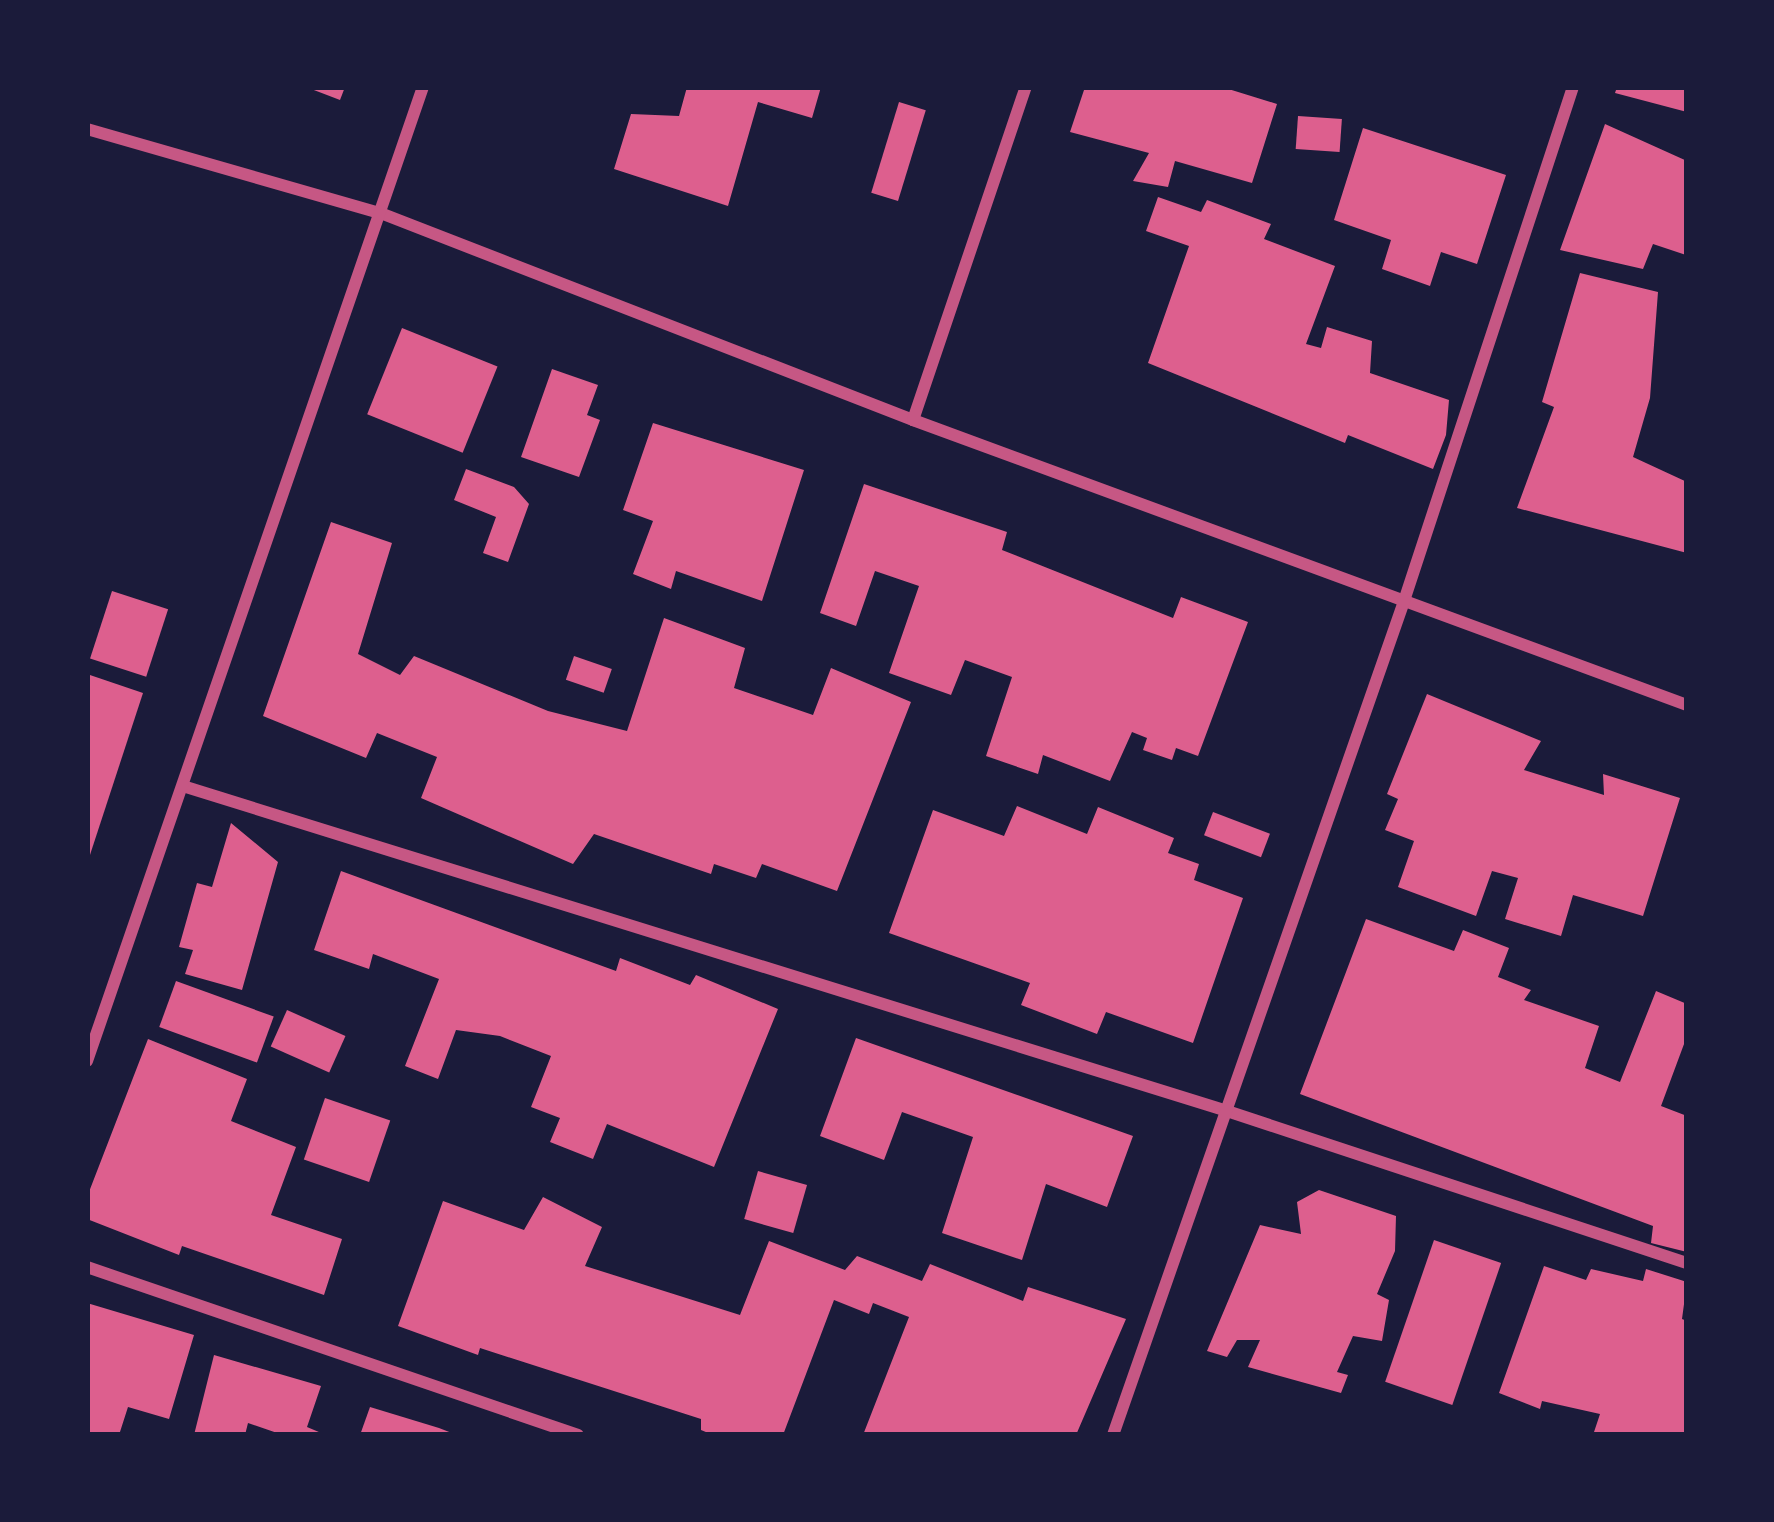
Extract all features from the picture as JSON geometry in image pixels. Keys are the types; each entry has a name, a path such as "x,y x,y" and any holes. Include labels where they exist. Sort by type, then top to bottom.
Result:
{"street":[{"path":"87,1061 186,787 423,87"},
{"path":"913,420 1026,87"},
{"path":"1113,1435 1230,1112 1573,87"},
{"path":"87,129 383,214 913,420 1687,705"},
{"path":"186,787 1230,1112 1687,1263"},
{"path":"87,1267 578,1435"}],"building":[{"path":"306,87 345,87 340,100"},
{"path":"687,87 821,87 812,118 758,102 728,206 614,169 631,114 679,116"},
{"path":"1085,87 1222,87 1277,104 1252,183 1175,161 1168,187 1133,181 1149,153 1070,132"},
{"path":"1617,87 1687,87 1687,112 1615,93"},
{"path":"899,102 926,110 898,201 871,193"},
{"path":"1298,116 1342,119 1340,152 1296,149"},
{"path":"1605,124 1687,161 1686,255 1653,244 1643,269 1560,250"},
{"path":"1363,128 1506,175 1477,264 1441,252 1430,286 1382,269 1391,240 1334,220"},
{"path":"1158,197 1201,212 1207,200 1271,224 1264,239 1335,266 1306,344 1321,348 1327,327 1372,341 1370,373 1449,400 1446,435 1433,469 1348,435 1345,443 1148,363 1189,246 1146,231"},
{"path":"1580,273 1658,292 1650,398 1633,457 1687,482 1687,553 1517,508 1554,407 1542,402"},
{"path":"402,328 497,367 463,453 367,414"},
{"path":"552,369 598,385 587,415 600,420 579,477 521,457"},
{"path":"653,423 804,470 762,601 676,571 671,589 633,574 653,521 623,510"},
{"path":"466,469 514,487 529,504 508,562 483,553 496,517 454,500"},
{"path":"864,484 1007,532 1002,550 1173,618 1181,597 1248,622 1198,756 1176,748 1172,760 1143,750 1147,738 1132,732 1110,781 1043,755 1038,774 986,756 1012,677 965,660 951,695 889,673 919,586 875,571 856,626 820,613"},
{"path":"331,522 392,543 358,654 400,675 414,656 548,711 627,731 664,618 745,648 734,688 813,715 831,668 911,702 837,891 762,864 756,878 714,864 711,874 594,834 573,864 421,798 437,757 377,733 366,758 263,716"},
{"path":"112,591 168,609 146,677 90,659"},
{"path":"574,656 612,669 604,693 566,680"},
{"path":"87,674 143,693 88,861 87,861"},
{"path":"1427,694 1541,741 1524,770 1604,795 1603,774 1680,798 1643,916 1573,895 1561,936 1505,919 1518,878 1492,871 1476,916 1398,887 1414,841 1385,830 1398,799 1387,794"},
{"path":"1017,806 1087,834 1098,807 1174,838 1168,853 1199,864 1194,880 1243,898 1193,1043 1106,1012 1097,1034 1021,1005 1030,983 889,933 933,810 1004,836"},
{"path":"1213,812 1270,834 1261,857 1204,835"},
{"path":"231,823 278,862 242,990 185,974 193,950 179,947 197,883 212,887"},
{"path":"341,871 616,971 620,958 690,985 696,975 778,1009 714,1167 607,1124 593,1159 550,1142 560,1118 531,1107 551,1056 500,1036 456,1030 438,1079 405,1066 439,979 373,954 369,969 314,950"},
{"path":"1366,919 1454,951 1463,930 1509,948 1498,977 1531,990 1524,1000 1599,1026 1585,1068 1620,1082 1656,991 1687,1004 1687,1036 1661,1106 1687,1116 1687,1252 1651,1243 1653,1226 1300,1094"},
{"path":"176,981 274,1017 257,1063 159,1027"},
{"path":"287,1010 345,1036 329,1073 271,1047"},
{"path":"856,1038 1133,1136 1107,1207 1046,1184 1022,1260 942,1233 973,1137 902,1112 884,1160 820,1136"},
{"path":"148,1039 247,1079 231,1121 296,1147 271,1215 342,1239 324,1295 182,1246 179,1255 87,1219 87,1197"},
{"path":"325,1098 390,1120 369,1182 304,1159"},
{"path":"758,1171 807,1185 793,1233 744,1219"},
{"path":"1319,1190 1396,1216 1395,1251 1377,1294 1389,1300 1382,1341 1353,1336 1337,1372 1348,1375 1341,1393 1248,1367 1260,1340 1237,1340 1227,1357 1207,1351 1260,1225 1301,1234 1297,1202"},
{"path":"543,1197 602,1227 585,1266 740,1315 769,1241 845,1270 857,1256 922,1281 930,1264 1023,1301 1028,1287 1126,1319 1076,1435 863,1435 909,1317 873,1303 869,1314 834,1300 783,1435 713,1435 701,1430 701,1419 480,1348 478,1355 398,1326 443,1201 524,1230"},
{"path":"1434,1240 1501,1263 1452,1405 1385,1382"},
{"path":"1544,1266 1586,1280 1591,1269 1643,1281 1646,1269 1687,1282 1682,1319 1687,1321 1687,1435 1593,1435 1600,1414 1542,1401 1540,1409 1499,1393"},
{"path":"87,1303 194,1335 169,1419 128,1407 119,1435 87,1435"},
{"path":"214,1355 321,1386 307,1427 326,1435 283,1435 248,1423 245,1435 194,1435"},
{"path":"370,1407 439,1428 457,1435 360,1435"}]}
